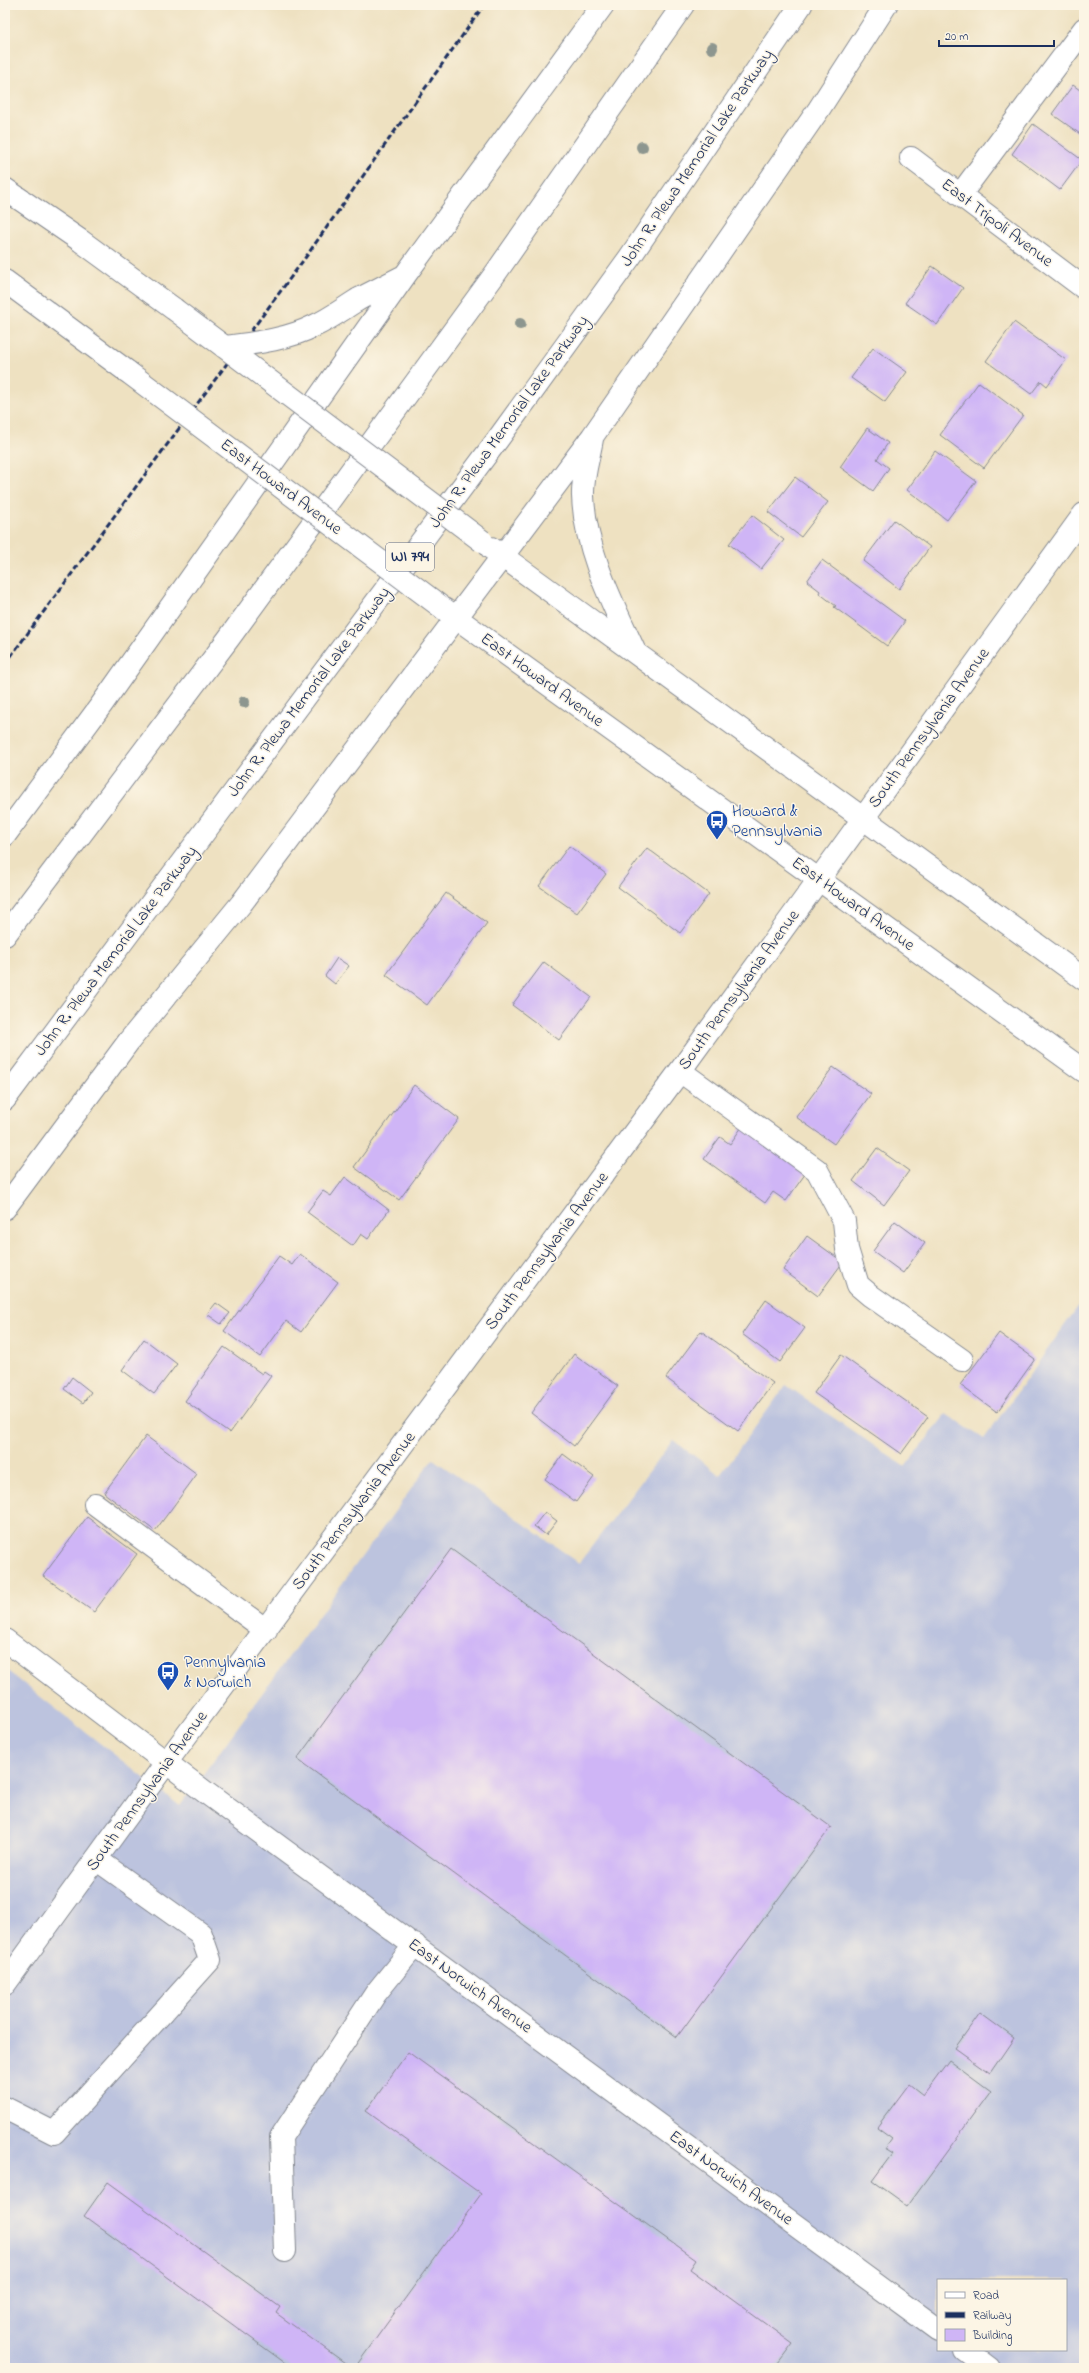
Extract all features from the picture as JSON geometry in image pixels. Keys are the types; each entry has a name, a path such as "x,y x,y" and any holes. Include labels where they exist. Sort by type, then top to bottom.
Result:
{"main road":[{"path":"5,835 102,704 406,274 603,5"},
{"path":"5,935 229,638 496,274 682,5"},
{"name":"John R. Plewa Memorial Lake Parkway","path":"5,1100 507,427 630,257 801,5"},
{"path":"5,1208 129,1041 241,904 448,612 503,556 592,437 819,109 886,5"},
{"path":"960,195 1084,29"},
{"name":"East Tripoli Avenue","path":"911,158 1084,288"},
{"path":"5,189 82,241 635,654 864,818 1084,979"},
{"path":"224,347 267,342 314,326 359,299 406,274"},
{"name":"East Howard Avenue","path":"5,281 448,612 1084,1071"},
{"path":"592,437 583,495 587,528 608,593 635,654"},
{"name":"South Pennsylvania Avenue","path":"5,1984 166,1763 680,1071 1084,514"},
{"path":"680,1071 817,1170 844,1221 847,1249 858,1285 871,1296 962,1360"},
{"path":"95,1504 266,1630"},
{"name":"East Norwich Avenue","path":"5,1640 166,1763 937,2329"},
{"path":"5,2108 54,2133 210,1960 201,1934 96,1859"},
{"path":"285,2250 281,2137 376,1993 415,1945"},
{"path":"966,2351 989,2368"}],"shaded area":[{"path":"1084,1298 1084,2368 5,2368 5,1669 180,1806 433,1459 579,1563 673,1440 720,1475 786,1385 905,1467 946,1414 984,1439"}],"building":[{"path":"1073,85 1084,93 1083,136 1052,114"},
{"path":"1033,124 1082,160 1060,190 1012,154"},
{"path":"932,266 963,288 937,325 905,303"},
{"path":"1014,322 1066,360 1047,386 1041,381 1031,394 986,361"},
{"path":"873,348 907,372 885,402 851,378"},
{"path":"979,382 1023,415 984,468 940,435"},
{"path":"867,428 888,443 877,459 889,468 873,491 840,467"},
{"path":"935,451 976,481 947,520 907,490"},
{"path":"795,477 828,502 801,537 768,512"},
{"path":"752,515 784,540 761,569 729,544"},
{"path":"894,520 930,547 899,589 863,561"},
{"path":"822,560 905,621 887,646 834,607 836,606 819,593 820,591 807,581"},
{"path":"569,846 606,874 577,913 539,886"},
{"path":"647,848 709,894 680,933 618,887"},
{"path":"446,893 487,923 427,1005 386,975"},
{"path":"337,958 349,966 335,984 325,976"},
{"path":"544,962 591,997 559,1040 512,1005"},
{"path":"833,1067 871,1094 834,1144 796,1117"},
{"path":"414,1085 459,1119 399,1200 354,1167"},
{"path":"744,1124 808,1170 786,1201 773,1192 765,1203 704,1159 720,1137 730,1144"},
{"path":"877,1148 909,1171 884,1205 853,1181"},
{"path":"345,1177 389,1210 368,1239 361,1234 353,1246 307,1212 323,1191 331,1196"},
{"path":"895,1221 925,1243 903,1273 873,1251"},
{"path":"807,1236 843,1262 818,1296 783,1270"},
{"path":"300,1254 338,1282 301,1332 286,1321 260,1357 224,1331 279,1256 292,1265"},
{"path":"766,1300 805,1328 780,1362 742,1334"},
{"path":"216,1303 230,1313 221,1324 207,1314"},
{"path":"701,1331 773,1383 738,1431 666,1378"},
{"path":"999,1333 1035,1359 997,1412 960,1385"},
{"path":"144,1339 177,1364 154,1394 122,1370"},
{"path":"224,1347 262,1374 264,1371 271,1376 230,1433 185,1401"},
{"path":"574,1354 618,1386 574,1446 531,1413"},
{"path":"841,1355 928,1417 901,1454 814,1393"},
{"path":"72,1377 91,1392 83,1403 64,1389"},
{"path":"146,1436 197,1474 155,1531 104,1493"},
{"path":"563,1454 594,1477 576,1502 545,1479"},
{"path":"545,1512 557,1521 546,1535 534,1526"},
{"path":"87,1517 137,1554 94,1612 43,1576"},
{"path":"451,1549 831,1827 677,2037 297,1759"},
{"path":"980,2013 1014,2038 990,2073 955,2048"},
{"path":"408,2052 696,2260 690,2269 793,2344 775,2368 359,2368 356,2366 481,2194 366,2111"},
{"path":"949,2060 991,2091 907,2206 872,2181 892,2154 884,2149 892,2138 877,2127 909,2084 923,2095"},
{"path":"108,2182 280,2307 276,2313 352,2368 292,2368 84,2216"}],"railway":[{"path":"5,664 305,258 484,5"}],"place":[{"name":"Howard & Pennsylvania","path":"717,840"},
{"name":"Pennylvania & Norwich","path":"168,1692"}]}
